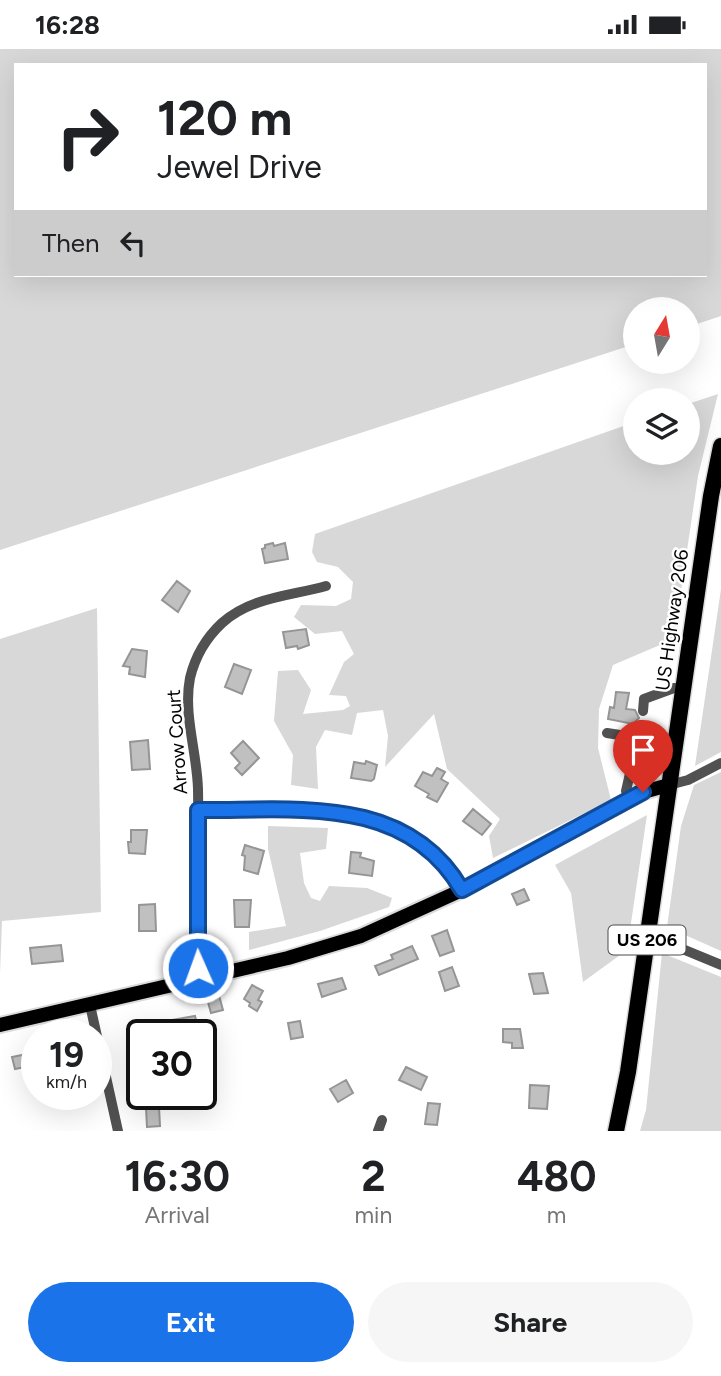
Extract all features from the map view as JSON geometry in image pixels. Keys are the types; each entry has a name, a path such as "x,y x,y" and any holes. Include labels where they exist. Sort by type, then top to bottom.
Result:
{"highway":[{"name":"US Highway 206","path":"616,1131 628,1072 711,496 721,446"}],"main road":[{"path":"0,1025 201,979 344,942 388,925 462,890 630,799 669,785"}],"street":[{"name":"Arrow Court","path":"201,979 197,959 197,768 188,701 192,671 204,645 220,625 246,607 263,600 326,586"},
{"path":"643,711 644,699 674,688 683,689"},
{"path":"630,799 626,791 641,725"},
{"path":"607,733 659,741 666,747 675,748"},
{"path":"669,785 688,780 721,763"},
{"path":"198,810 316,810 363,817 392,827 423,845 448,867 462,890"},
{"path":"648,939 663,941 721,965"},
{"path":"90,1005 118,1131"}],"shaded area":[{"path":"0,49 721,49 721,316 700,323 700,297 623,297 623,348 0,550"},
{"path":"718,394 698,476 674,639 613,665 599,709 598,748 611,800 493,858 489,836 500,819 447,769 434,714 385,767 388,736 383,710 357,713 352,735 325,730 316,747 318,789 291,785 293,755 274,721 278,671 298,670 311,690 303,714 343,710 350,706 346,696 329,695 344,662 354,654 342,631 315,634 294,617 301,605 336,606 351,599 353,582 338,567 317,562 312,552 315,534 623,426 623,465 700,465 700,400"},
{"path":"721,589 721,752 695,766"},
{"path":"97,608 101,912 2,921 0,974 0,639"},
{"path":"656,749 664,756 663,764 659,770 650,766 647,779 637,785 634,780 643,755"},
{"path":"721,772 721,951 667,927 681,826 694,785"},
{"path":"647,815 627,950 583,982 571,893 555,865"},
{"path":"268,826 328,828 326,849 300,853 304,883 311,898 320,901 329,886 367,888 392,898 389,907 320,931 249,950 249,932 286,926 268,849"},
{"path":"662,953 721,977 721,1131 640,1131 646,1110"}],"building":[{"path":"273,543 274,546 285,543 288,559 265,563 262,549"},
{"path":"177,581 190,591 178,612 162,600"},
{"path":"306,629 309,645 298,649 297,646 286,648 283,632"},
{"path":"132,649 147,651 145,677 129,674 130,667 123,666"},
{"path":"234,664 251,670 242,694 225,687"},
{"path":"616,692 629,693 626,709 635,710 639,718 633,724 608,719 610,707 614,708"},
{"path":"148,740 150,769 132,770 130,742"},
{"path":"243,741 259,758 242,775 235,768 240,763 231,753"},
{"path":"366,761 377,765 374,779 371,781 351,778 354,762 365,764"},
{"path":"437,768 445,772 441,779 448,783 437,802 415,786 423,772 432,776"},
{"path":"473,809 491,824 482,835 463,821"},
{"path":"131,830 147,830 145,854 129,853"},
{"path":"245,845 264,851 258,874 244,870 245,856 242,855"},
{"path":"351,852 361,853 360,857 374,861 372,876 349,873"},
{"path":"524,889 529,900 517,905 512,894"},
{"path":"234,900 251,900 249,927 235,927"},
{"path":"155,904 156,931 139,931 139,905"},
{"path":"447,930 454,951 440,956 432,936"},
{"path":"61,945 63,961 32,964 30,948"},
{"path":"412,946 418,959 379,975 375,966 393,959 391,955"},
{"path":"452,967 459,986 445,991 439,972"},
{"path":"543,973 548,993 534,994 529,974"},
{"path":"342,978 346,989 322,997 318,984"},
{"path":"252,985 263,991 258,1000 262,1002 257,1011 244,999"},
{"path":"218,992 223,1010 211,1013 206,995"},
{"path":"300,1021 303,1037 291,1039 288,1023"},
{"path":"503,1029 520,1029 523,1048 512,1048 512,1043 503,1042"},
{"path":"21,1055 21,1068 15,1069 12,1057"},
{"path":"406,1067 427,1077 421,1090 399,1080"},
{"path":"346,1080 353,1093 338,1102 330,1089"},
{"path":"530,1085 549,1086 547,1109 529,1108"},
{"path":"428,1103 440,1104 437,1125 425,1124"},
{"path":"146,1110 159,1110 160,1126 147,1127"}],"route":[{"path":"198,968 198,810 316,810 363,817 392,827 423,845 448,867 462,890 643,792"}]}
